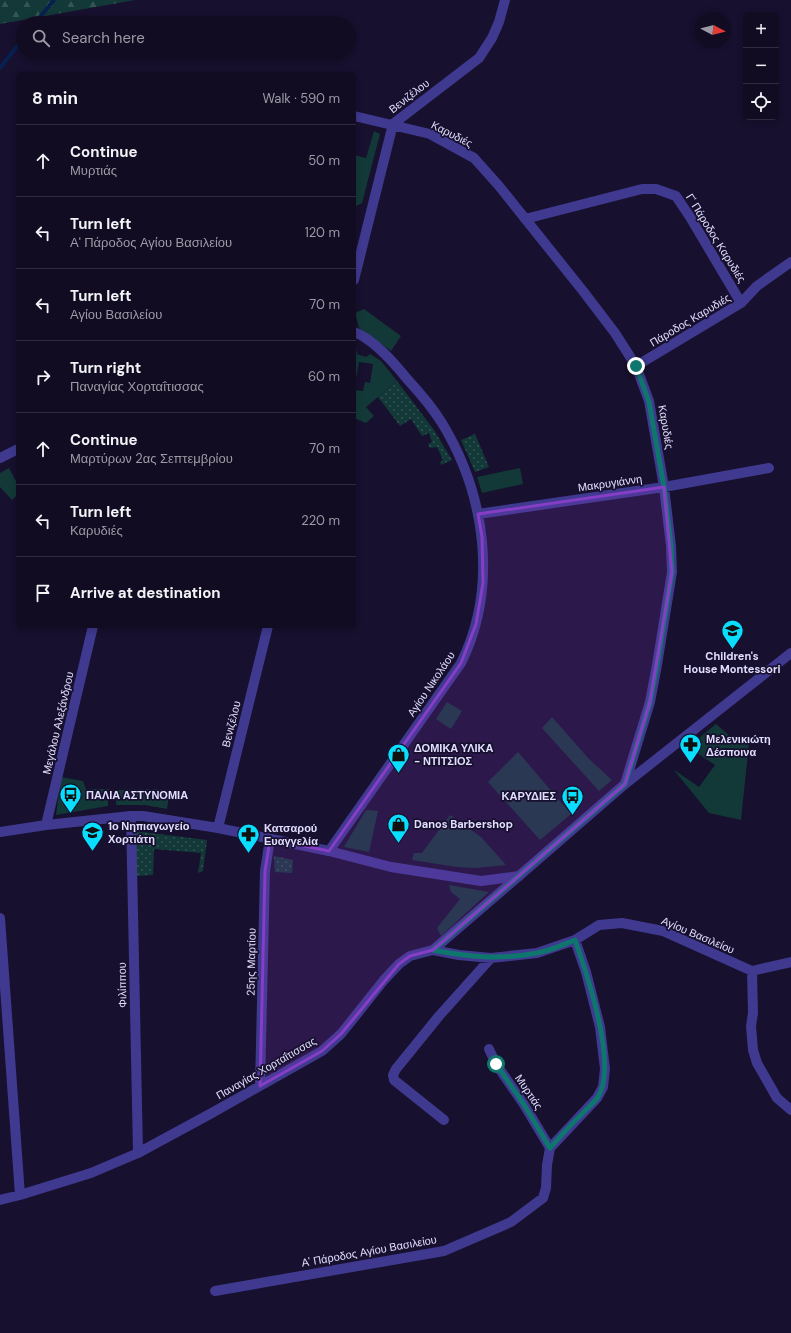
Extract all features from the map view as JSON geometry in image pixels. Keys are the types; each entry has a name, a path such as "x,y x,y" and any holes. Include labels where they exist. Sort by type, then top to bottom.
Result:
{"street":[{"name":"Βενιζέλου","path":"356,272 393,124 479,58 495,32 505,0"},
{"name":"Καρυδιές","path":"356,116 430,134 474,158 499,186 615,333 636,366 649,402 664,487 671,546 672,572 650,702 625,784"},
{"name":"Γ' Πάροδος Καρυδιές","path":"525,219 642,189 656,189 665,191 676,196 741,303"},
{"name":"Πάροδος Καρυδιές","path":"636,366 741,303 757,286 791,262"},
{"name":"Αγίου Νικολάου","path":"329,851 460,663 467,650 476,624 483,583 482,537 478,514 458,453 442,422 421,394 397,366 372,343 356,333"},
{"path":"0,458 16,450"},
{"name":"Μακρυγιάννη","path":"478,514 664,487 769,468"},
{"name":"Μεγάλου Αλεξάνδρου","path":"46,825 93,628"},
{"name":"Βενιζέλου","path":"218,828 268,628"},
{"name":"Παναγίας Χορταΐτισσας","path":"0,1200 91,1173 138,1153 322,1050 341,1034 384,980 399,964 410,956 433,950 625,784 791,653"},
{"path":"0,832 46,825 131,816 218,828 329,851 391,867 481,881 519,876"},
{"name":"Φιλίππου","path":"131,816 138,1153"},
{"name":"25ης Μαρτίου","path":"260,1086 265,871 270,839"},
{"path":"0,918 20,1195"},
{"name":"Αγίου Βασιλείου","path":"433,950 459,955 491,958 537,953 575,940 599,925 622,923 663,931 752,971"},
{"path":"550,1148 597,1098 603,1087 605,1069 600,1027 586,972 575,940"},
{"path":"444,1120 394,1080 394,1075 396,1069 439,1016 491,958"},
{"path":"791,962 752,971 753,1050 757,1063 777,1098 791,1110"},
{"name":"Μυρτιάς","path":"489,1049 496,1064 523,1103 550,1148"},
{"name":"Α' Πάροδος Αγίου Βασιλείου","path":"215,1291 444,1250 504,1225 511,1222 543,1198 546,1188 547,1165 550,1148"}],"highlighted area":[{"path":"664,487 672,572 650,702 625,784 433,950 410,956 399,964 341,1034 322,1051 260,1086 265,871 270,839 329,851 461,663 476,624 483,583 482,537 478,514"}],"green space":[{"path":"0,0 135,0 45,16 16,16 16,21 0,24"},
{"path":"374,131 380,134 362,203 356,206 356,156 366,158"},
{"path":"364,309 401,336 391,351 359,328 356,313"},
{"path":"356,348 357,354 366,357 370,354 381,361 397,381 366,407 374,416 366,423 356,419 356,390 363,391 365,382 370,383 373,364 359,362 356,378"},
{"path":"397,381 434,430 452,460 441,465 440,462 443,460 437,447 430,448 428,444 432,442 429,433 422,436 411,419 400,426 378,397"},
{"path":"475,434 489,467 475,472 461,440"},
{"path":"9,468 16,481 16,496 12,500 0,487 0,473"},
{"path":"520,468 523,484 482,493 477,477"},
{"path":"447,702 462,711 451,729 436,719"},
{"path":"552,717 589,759 612,780 599,791 542,728"},
{"path":"716,724 732,738 749,743 741,820 709,813 673,769 699,787 715,765 688,747"},
{"path":"518,752 571,814 540,840 488,782"},
{"path":"61,777 83,781 86,789 109,789 108,806 56,815"},
{"path":"117,790 170,790 167,809 145,805 116,805"},
{"path":"366,810 378,811 369,852 344,847"},
{"path":"450,815 481,837 506,865 475,868 457,867 412,860 414,853 422,853"},
{"path":"135,831 207,840 203,871 198,873 201,853 154,849 153,875 137,876"},
{"path":"274,856 293,860 292,873 275,872"},
{"path":"449,885 489,892 441,936 437,928 460,899 451,892"}],"waterway":[{"path":"41,16 54,0"},
{"path":"0,68 16,48"}],"place":[{"name":"Children's House Montessori","path":"732,650"},
{"name":"Μελενικιώτη Δέσποινα","path":"690,764"},
{"name":"ΔΟΜΙΚΑ ΥΛΙΚΑ - ΝΤΙΤΣΙΟΣ","path":"399,774"},
{"name":"ΠΑΛΙΑ ΑΣΤΥΝΟΜΙΑ","path":"71,814"},
{"name":"ΚΑΡΥΔΙΕΣ","path":"572,816"},
{"name":"Danos Barbershop","path":"398,844"},
{"name":"1ο Νηπιαγωγείο Χορτιάτη","path":"92,852"},
{"name":"Κατσαρού Ευαγγελία","path":"248,854"}],"route":[{"path":"496,1064 523,1103 550,1148 597,1098 603,1087 605,1069 600,1027 586,972 575,940 537,953 491,958 459,955 433,950 625,784 650,702 672,572 671,546 664,487 649,402 636,366"}]}
